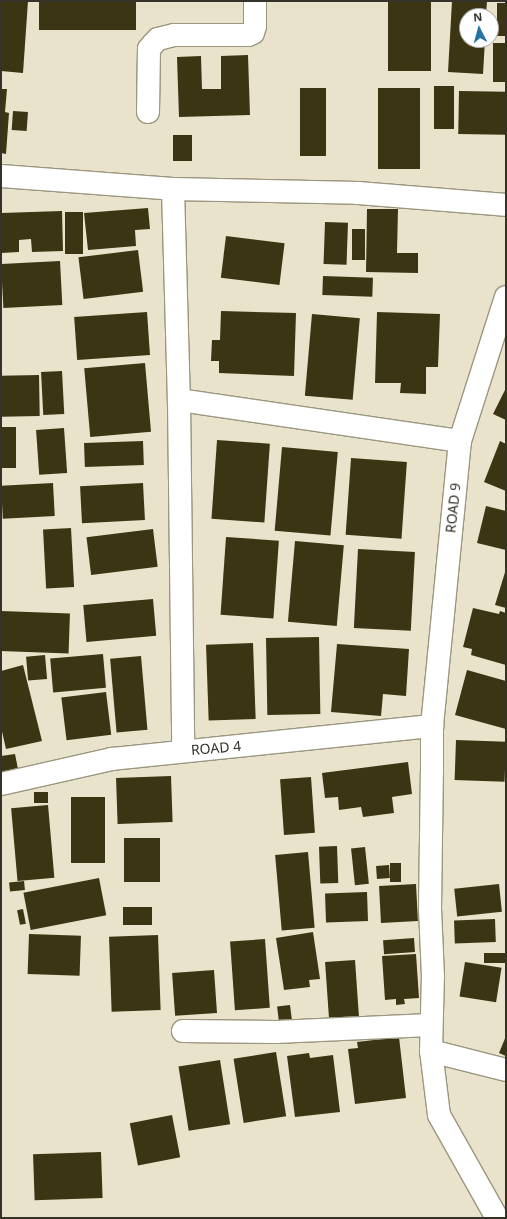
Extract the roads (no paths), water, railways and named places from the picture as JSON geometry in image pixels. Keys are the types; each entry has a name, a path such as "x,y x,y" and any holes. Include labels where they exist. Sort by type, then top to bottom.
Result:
{"street":[{"path":"148,112 149,49 152,44 158,39 174,35 248,35 253,33 255,26 255,1"},
{"path":"1,176 173,189 358,194 506,205"},
{"path":"173,189 179,400 183,751"},
{"name":"ROAD 9","path":"497,1218 439,1115 431,1051 430,1025 433,977 430,909 432,726 460,441 506,297"},
{"path":"179,400 460,441"},
{"name":"ROAD 4","path":"1,784 112,759 432,726"},
{"path":"182,1031 276,1032 430,1025"},
{"path":"431,1051 506,1070"}]}
